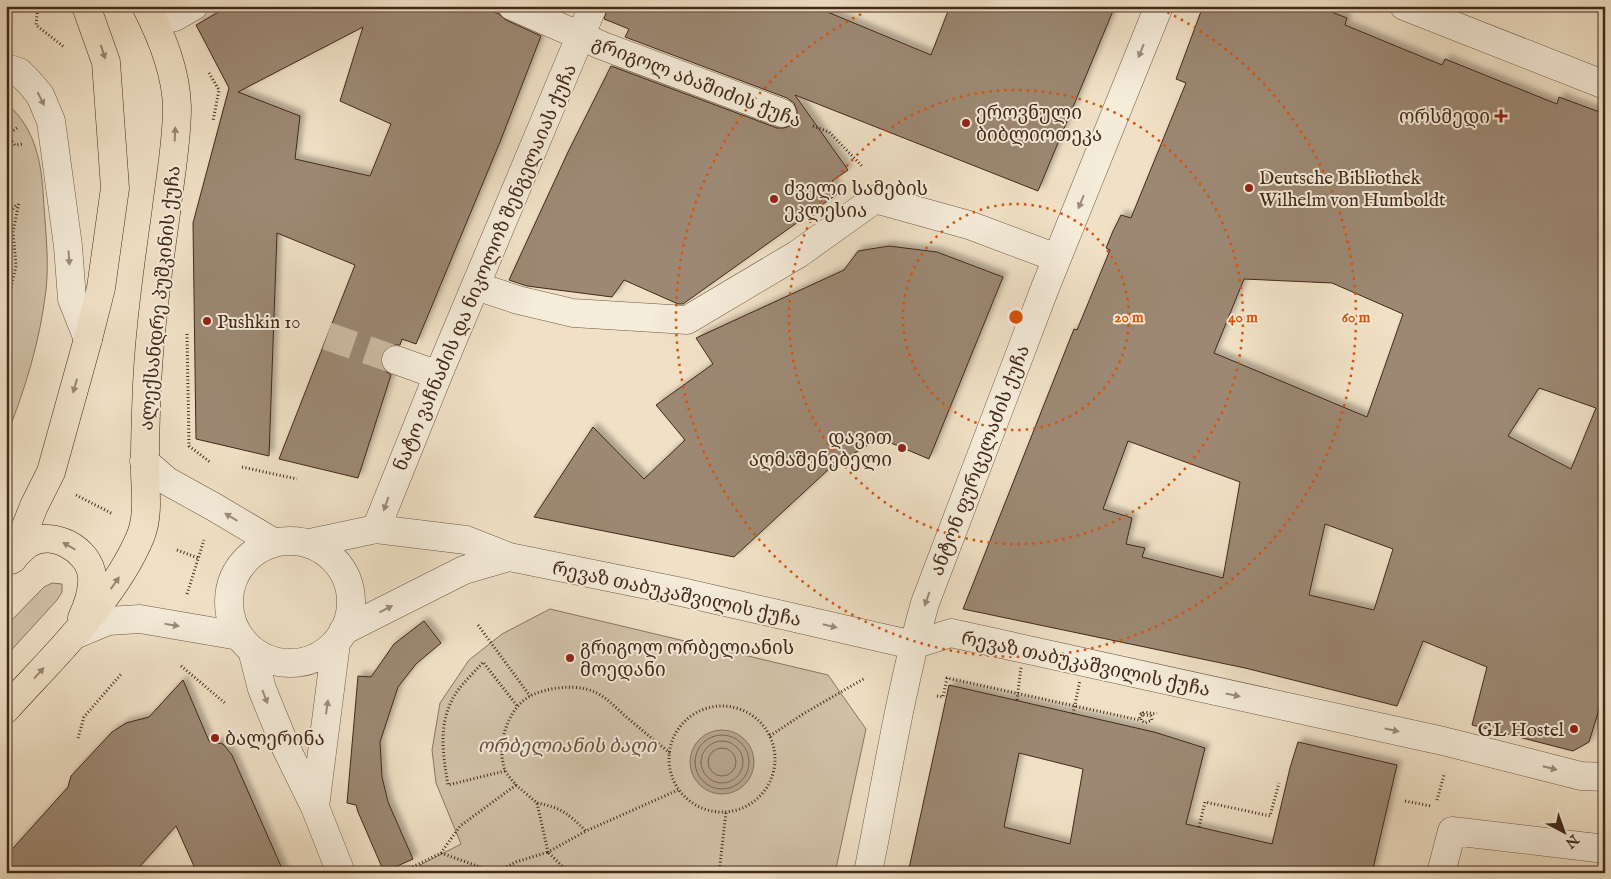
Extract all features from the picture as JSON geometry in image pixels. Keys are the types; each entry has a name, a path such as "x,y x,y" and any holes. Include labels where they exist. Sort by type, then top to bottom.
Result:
{"main road":[{"path":"10,562 51,472 101,288 115,188 106,62 86,6"},
{"name":"ალექსანდრე პუშკინის ქუჩა","path":"74,635 116,582 131,558 142,532 147,502 144,461 147,383 159,265 175,144 177,106 166,48 150,14"},
{"path":"6,709 74,635 89,603 92,576 87,561 67,543 56,540 42,540 29,543 10,562"}],"street":[{"path":"150,14 175,17 194,6"},
{"name":"გრიგოლ აბაშიძის ქუჩა","path":"512,6 580,37 782,113"},
{"name":"ნატო ვაჩნაძის და ნიკოლოზ შენგელაიას ქუჩა","path":"376,529 438,375 593,6"},
{"name":"ანტონ ფურცელაძის ქუჩა","path":"868,873 913,645 925,603 1057,258 1159,6"},
{"path":"1404,6 1605,85"},
{"path":"6,68 19,72 29,82 40,95 51,121 68,246 72,299 88,339"},
{"path":"476,286 518,300 573,313 687,320 798,254 875,199 969,225 1057,258"},
{"path":"396,360 438,375"},
{"path":"144,461 167,481 273,542"},
{"name":"რევაზ თაბუკაშვილის ქუჩა","path":"310,543 376,529 466,540 509,557 677,591 913,645 951,633 1444,741 1581,776 1605,777"},
{"path":"74,635 108,621 140,619 245,643 268,659 286,663 305,662 322,654 339,637 349,622 352,598 346,574 331,555 310,543 291,540 273,542 255,550 242,564 232,581 228,600 231,618 245,643 286,748 315,807 341,873"},
{"name":"რევაზ თაბუკაშვილის ქუჩა","path":"339,637 464,570 509,557"},
{"path":"315,807 339,637"},
{"path":"1441,873 1452,831 1605,849"}],"path":[{"path":"38,6 36,25 66,48"},
{"name":"გრიგოლ აბაშიძის ქუჩა","path":"782,113 829,132 864,168"},
{"path":"15,145 11,140 10,133 20,126"},
{"path":"6,217 19,202 12,232 16,266 6,308"},
{"path":"242,466 298,479"},
{"path":"76,495 116,516"},
{"path":"186,601 206,535"},
{"path":"177,550 198,558"},
{"path":"478,625 530,696"},
{"path":"505,771 448,785 442,742 446,714 454,697 482,662 518,707"},
{"path":"181,666 225,703"},
{"path":"1017,700 1021,667"},
{"path":"78,738 84,717 122,673"},
{"path":"770,736 802,714 865,678"},
{"path":"943,697 947,678 1138,720 1141,714 1147,714 1151,716 1152,720 1145,723 1141,720 1141,717 1143,713 1146,712 1153,715"},
{"path":"1073,714 1080,680"},
{"path":"586,832 566,812 556,807 537,803 516,785 505,771 500,752 505,726 518,707 530,696 550,689 574,686 588,689 604,696 670,753"},
{"path":"714,707 730,707 747,712 760,722 770,736 775,752 774,770 768,786 758,799 743,808 726,812 700,808 688,800 679,790 670,770 670,753 674,737 684,723 697,712 714,707"},
{"path":"1405,801 1435,807 1445,771"},
{"path":"1199,827 1205,802 1270,816 1278,783"},
{"path":"400,873 441,853 460,826 516,785"},
{"path":"441,853 494,872 516,862 548,852 586,832 679,790"},
{"path":"537,803 548,852 569,873"},
{"path":"718,873 726,812"}],"green space":[{"path":"6,103 17,114 32,137 40,164 47,269 46,290 36,347 6,437"},
{"path":"52,583 62,584 62,592 57,600 6,656 6,626 44,587"},
{"name":"ორბელიანის ბაღი","path":"550,609 828,675 866,729 835,873 424,873 420,865 461,844 436,783 432,750 440,703 469,660 502,634"}],"water":[{"path":"716,730 728,730 745,739 752,750 754,762 752,774 745,785 728,794 716,794 704,789 695,780 690,768 690,756 695,744 704,735"}],"building":[{"path":"229,6 478,6 499,14 506,20 541,36 500,142 416,344 402,339 400,345 386,348 382,354 381,363 384,370 391,375 358,478 279,459 355,265 277,233 269,456 196,439 193,223 229,88 196,25","holes":["363,27 340,101 391,124 370,176 295,159 300,116 238,92"]},
{"path":"608,6 813,6 931,55 950,6 1115,6 1038,191 795,95 848,170 832,181 840,192 683,304 678,304 624,280 612,297 527,286 509,280 568,152 611,66 777,128 792,125 797,118 797,111 794,103 787,98 625,37 629,29 604,19"},
{"path":"1203,6 1316,6 1347,18 1345,25 1442,65 1445,59 1557,104 1559,97 1605,114 1605,690 1589,742 1573,751 1472,725 1487,667 1423,641 1397,706 1245,668 963,609 1074,329 1077,330 1110,250 1106,248 1113,231 1121,215 1131,218 1186,83 1176,79","holes":["1244,279 1332,283 1403,314 1367,417 1214,353","1539,388 1596,408 1571,469 1508,436","1128,441 1240,482 1223,578 1142,557 1145,548 1126,544 1132,518 1103,509","1325,524 1393,549 1374,610 1309,595"]},
{"path":"889,246 937,252 1003,277 929,459 879,438 829,469 734,557 534,517 593,427 644,479 685,440 656,405 713,364 696,338 844,270 858,251"},
{"path":"424,621 441,643 416,664 398,687 380,742 382,777 388,802 413,859 384,872 356,805 347,803 358,676 371,677 394,644"},
{"path":"183,680 209,741 223,744 232,755 284,873 197,873 176,826 134,873 6,873 6,856 68,787 71,776 112,732 126,723 149,717"},
{"path":"949,685 1154,732 1205,748 1186,824 1272,844 1298,742 1397,765 1372,873 908,873","holes":["1019,753 1083,769 1070,844 1004,827"]}],"tunnel":[{"path":"327,336 396,360"}],"place":[{"name":"ორსმედი","path":"1501,116"},
{"name":"ეროვნული ბიბლიოთეკა","path":"966,123"},
{"name":"Deutsche Bibliothek Wilhelm von Humboldt","path":"1249,188"},
{"name":"ძველი სამების ეკლესია","path":"774,199"},
{"name":"Pushkin 10","path":"207,321"},
{"name":"დავით აღმაშენებელი","path":"902,448"},
{"name":"გრიგოლ ორბელიანის მოედანი","path":"570,658"},
{"name":"GL Hostel","path":"1574,729"},
{"name":"ბალერინა","path":"215,738"}]}
